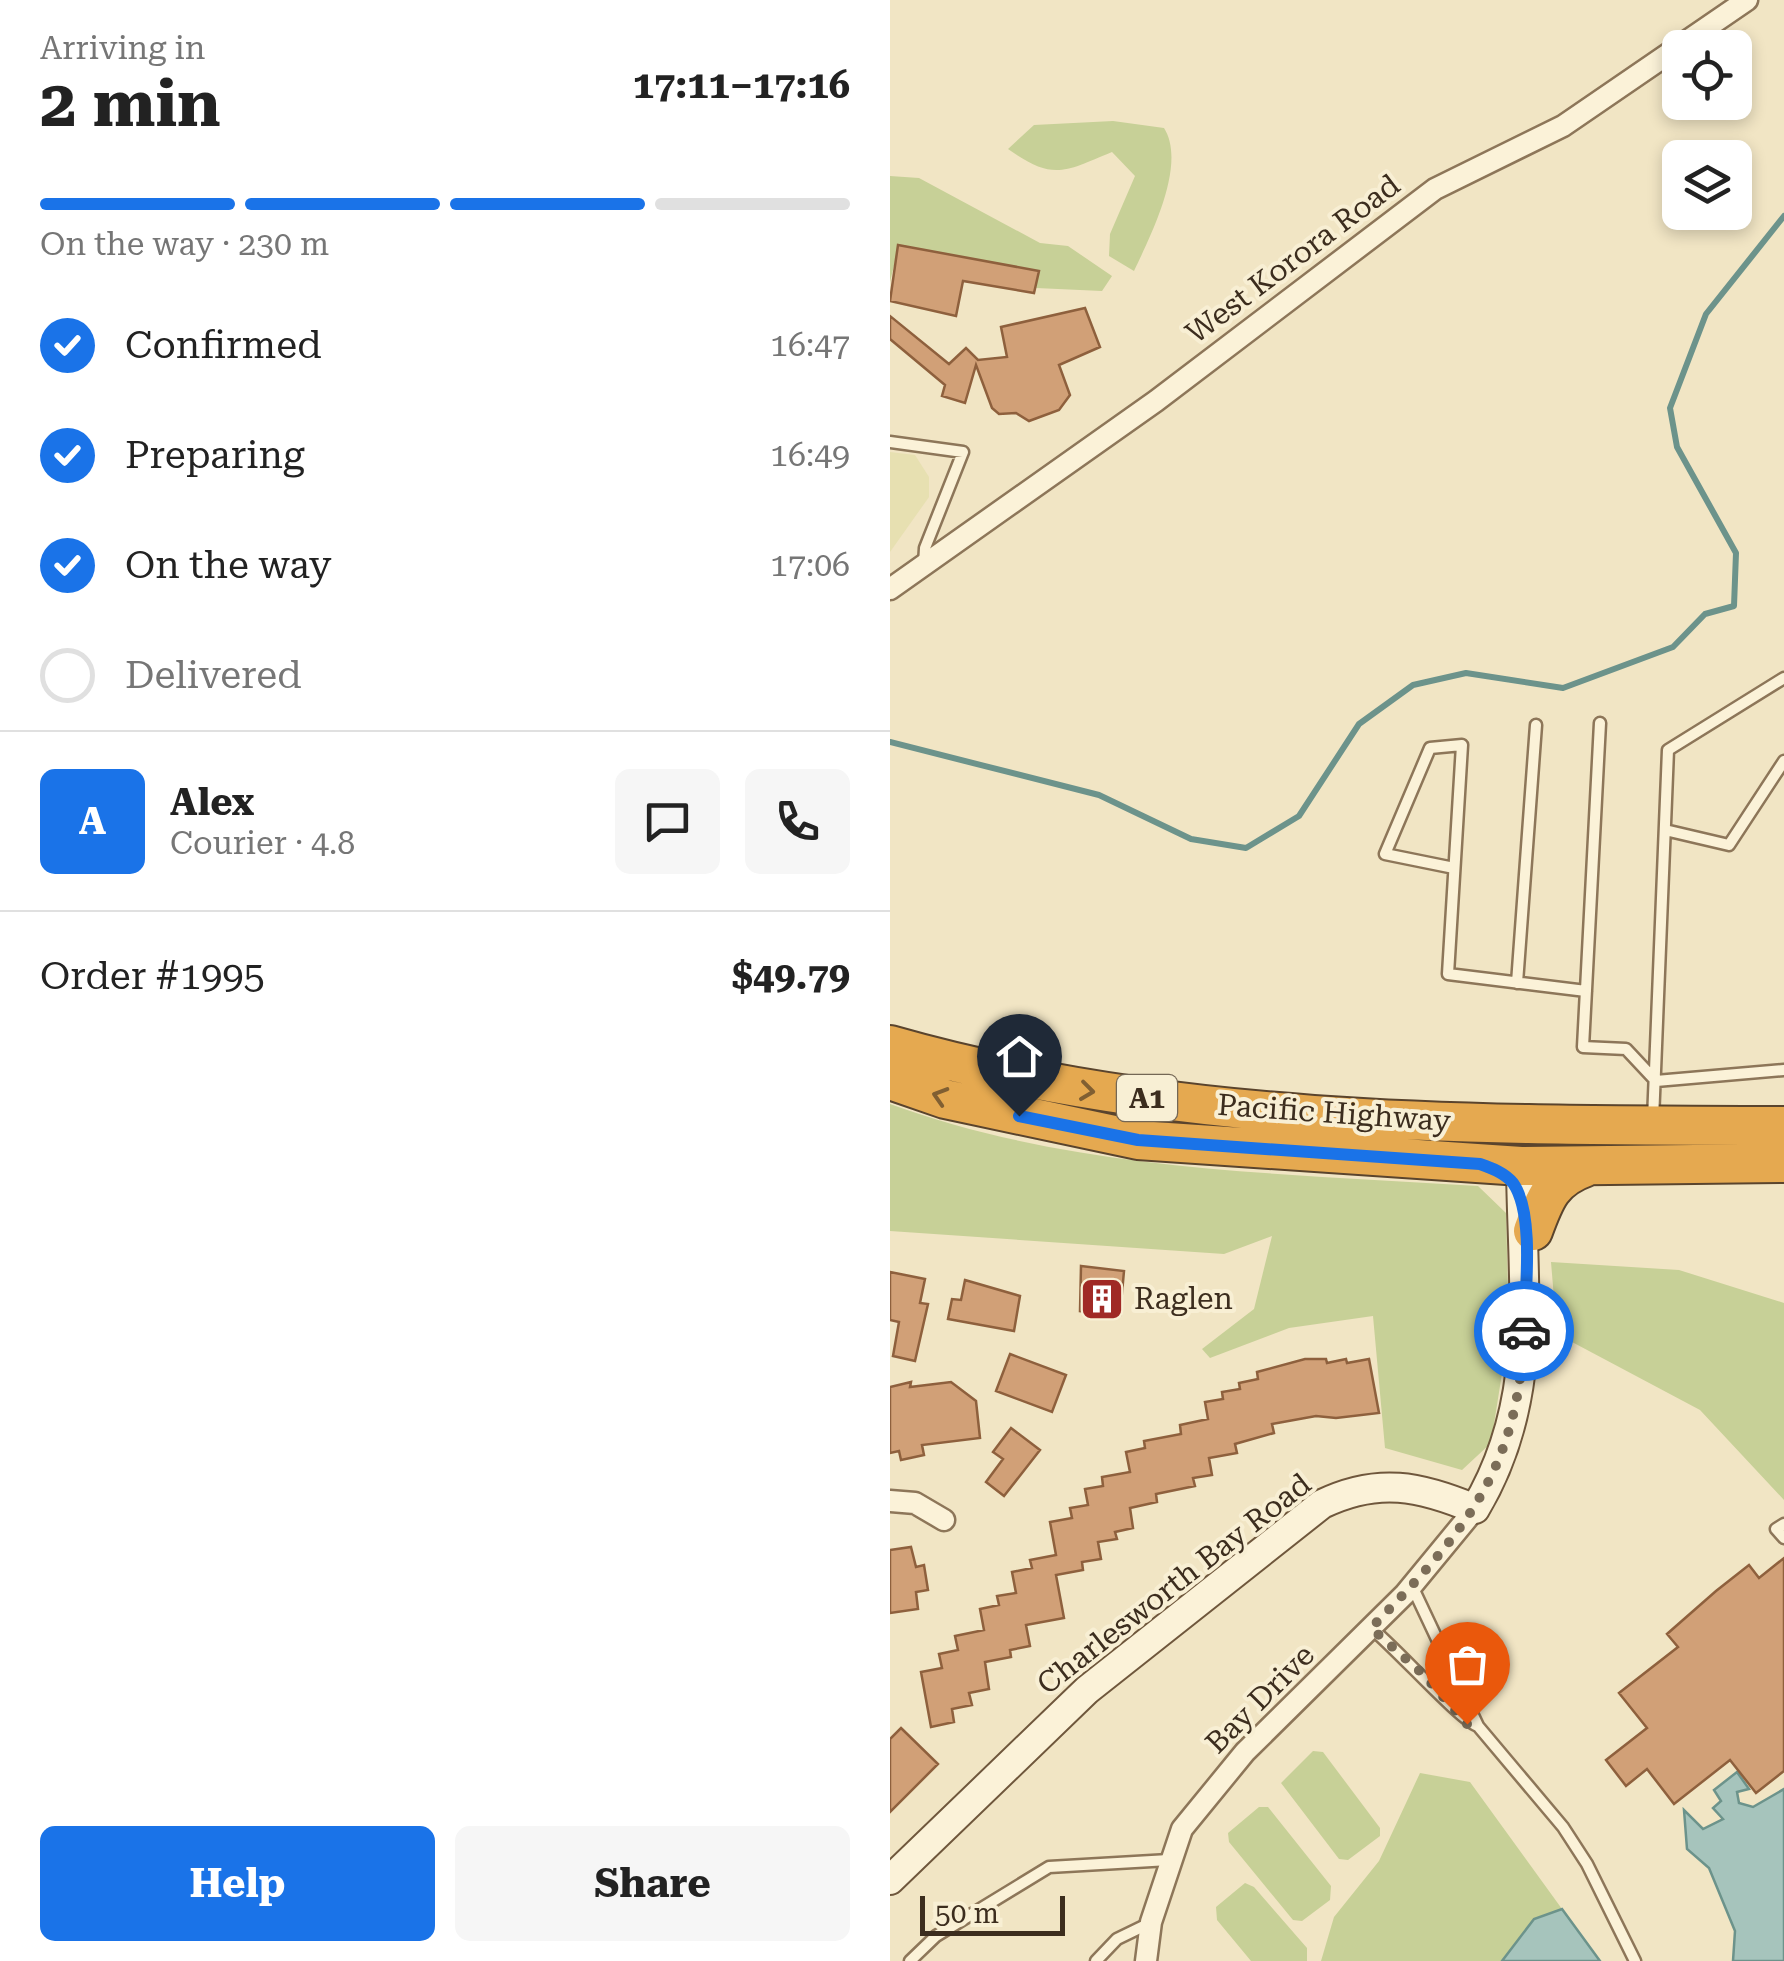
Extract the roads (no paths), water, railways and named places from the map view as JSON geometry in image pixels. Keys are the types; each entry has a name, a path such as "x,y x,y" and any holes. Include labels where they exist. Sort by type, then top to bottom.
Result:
{"highway":[{"name":"Pacific Highway","path":"890,1045 1065,1088 1244,1109 1408,1119 1770,1126"},
{"name":"Pacific Highway","path":"890,1080 945,1099 1138,1140 1480,1164 1529,1197 1588,1167 1784,1163"},
{"path":"1408,1119 1508,1146 1529,1197"},
{"path":"1529,1197 1558,1146 1687,1142 1770,1126"},
{"path":"1529,1197 1565,1174 1588,1167"}],"street":[{"name":"West Korora Road","path":"890,589 1156,401 1435,189 1562,126 1747,0"},
{"path":"1475,1510 1494,1478 1516,1410 1529,1197"},
{"name":"Charlesworth Bay Road","path":"890,1880 1087,1690 1322,1504 1359,1490 1398,1484 1432,1491 1475,1510"},
{"path":"890,1501 915,1503 944,1520"},
{"name":"Bay Drive","path":"1146,1961 1151,1922 1182,1829 1245,1752 1412,1585 1475,1510"}],"lane":[{"path":"890,442 963,452 925,548 924,565"},
{"path":"1653,1126 1668,750 1784,678"},
{"path":"1600,723 1583,1047 1626,1048 1656,1081"},
{"path":"1517,983 1536,725"},
{"path":"1454,868 1385,854 1430,748 1462,745 1448,974 1586,991"},
{"path":"1666,830 1729,844 1784,761"},
{"path":"1656,1081 1784,1070"},
{"path":"1784,1524 1776,1528 1784,1538"},
{"path":"1412,1585 1478,1726 1563,1828 1587,1864 1635,1961"},
{"path":"1371,1628 1424,1675 1467,1724 1478,1726"},
{"path":"910,1961 936,1936 1049,1867 1169,1860"},
{"path":"1096,1961 1118,1939 1151,1922"}],"water":[{"path":"1737,1772 1749,1789 1737,1792 1739,1803 1753,1807 1784,1789 1784,1961 1733,1961 1735,1931 1709,1868 1687,1849 1684,1810 1703,1829 1723,1819 1713,1808 1721,1801 1714,1790"},
{"path":"1562,1909 1600,1961 1502,1961 1534,1919"}],"waterway":[{"path":"890,742 1099,795 1191,839 1246,848 1299,816 1359,724 1413,685 1466,673 1563,688 1673,647 1705,614 1734,606 1736,553 1677,447 1670,408 1706,314 1784,216"}],"place":[{"name":"Raglen","path":"1102,1299"}]}
